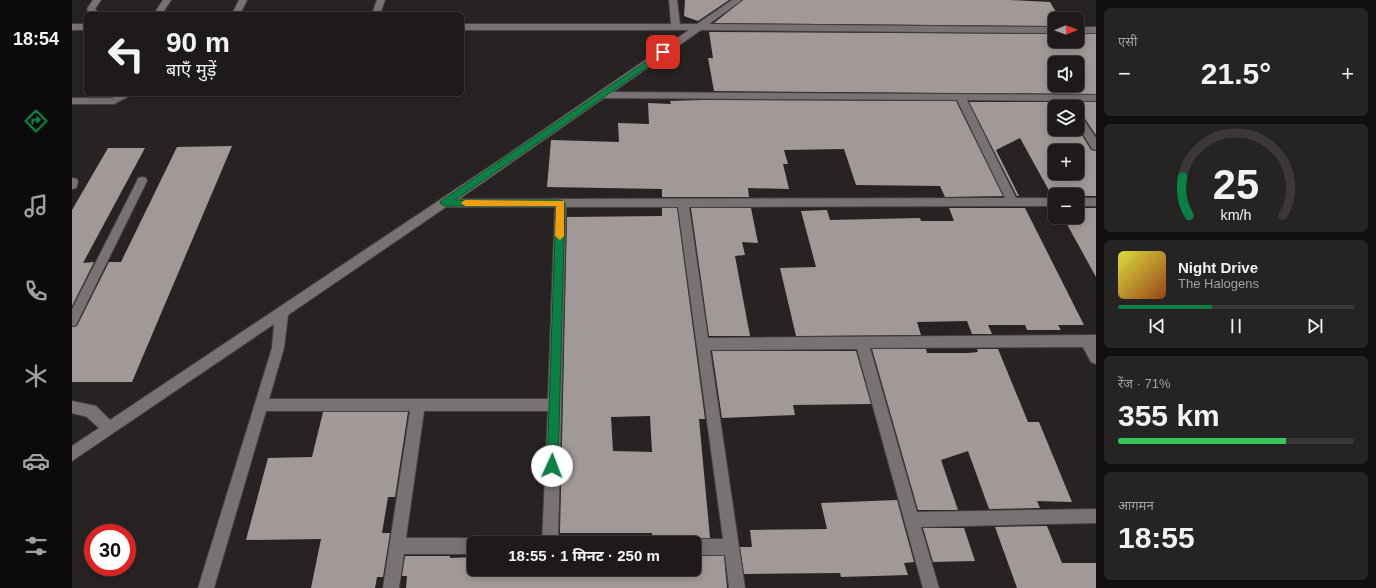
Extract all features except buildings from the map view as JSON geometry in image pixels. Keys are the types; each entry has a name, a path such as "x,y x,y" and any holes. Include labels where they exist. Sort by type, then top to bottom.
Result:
{"street":[{"path":"92,12 91,9 97,0"},
{"path":"159,12 167,0"},
{"path":"237,12 243,0"},
{"path":"377,12 381,0"},
{"path":"673,0 676,27"},
{"path":"72,454 602,96 738,0"},
{"path":"72,26 84,27"},
{"path":"464,27 1048,30"},
{"path":"1084,30 1096,30"},
{"path":"72,101 114,101 123,96"},
{"path":"602,96 1096,98"},
{"path":"960,97 1013,202"},
{"path":"1084,127 1096,146"},
{"path":"72,321 142,182"},
{"path":"444,203 1048,202"},
{"path":"1084,202 1096,202"},
{"path":"550,536 561,203"},
{"path":"683,203 737,588"},
{"path":"206,588 278,348 282,312"},
{"path":"703,344 1092,341 1096,358"},
{"path":"862,343 931,588"},
{"path":"391,588 418,404"},
{"path":"262,405 554,405"},
{"path":"72,407 91,411 109,429"},
{"path":"912,520 1096,516"},
{"path":"397,546 467,546"},
{"path":"701,547 731,546"}],"slow traffic":[{"path":"465,203 561,203 560,236"}],"route":[{"path":"552,466 561,203 444,203 602,96 663,52"}]}
